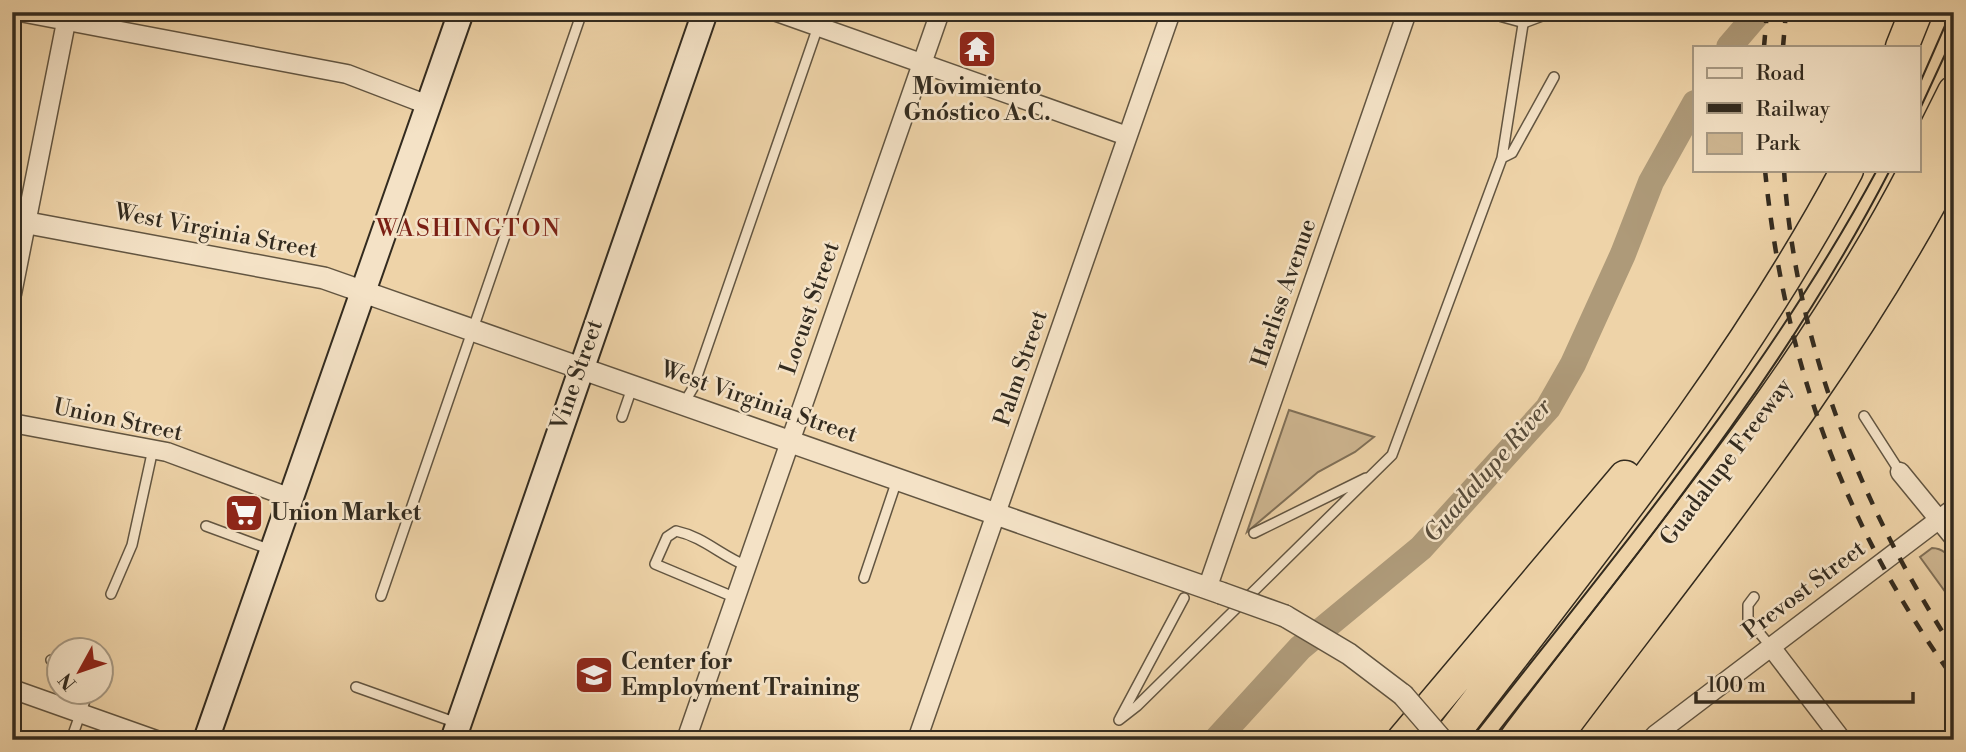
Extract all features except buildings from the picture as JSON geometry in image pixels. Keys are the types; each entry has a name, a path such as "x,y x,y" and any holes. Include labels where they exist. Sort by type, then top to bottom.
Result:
{"highway":[{"path":"1902,46 1916,12"},
{"path":"1920,160 1954,92"},
{"path":"1553,740 1745,487 1846,342 1908,242 1954,157"},
{"path":"1448,740 1688,426 1793,267 1846,172"},
{"name":"Guadalupe Freeway","path":"1515,740 1770,406 1846,291 1914,172"},
{"path":"1403,740 1613,489 1727,370"},
{"path":"1560,740 1618,656"}],"main road":[{"path":"206,740 461,12"},
{"name":"Vine Street","path":"455,731 705,12"}],"street":[{"path":"20,12 67,17 347,74 428,105"},
{"path":"777,12 820,19 922,63 1127,136"},
{"name":"Locust Street","path":"685,740 940,12"},
{"name":"Palm Street","path":"917,740 1171,12"},
{"name":"Harliss Avenue","path":"1214,591 1407,12"},
{"path":"1502,12 1533,15"},
{"path":"12,293 18,221 67,17"},
{"name":"West Virginia Street","path":"18,221 288,271 364,292 1214,591 1292,620 1349,654 1403,695 1442,740"},
{"name":"Union Street","path":"12,423 153,449 291,498"},
{"path":"1900,472 1947,513 1954,538"},
{"name":"Prevost Street","path":"1654,740 1656,735 1947,513"},
{"path":"1771,647 1842,740"},
{"path":"12,689 156,740"}],"lane":[{"path":"382,596 582,12"},
{"path":"1184,598 1119,720 1137,706 1392,455 1407,422 1502,158 1533,15"},
{"path":"684,403 693,388 820,19"},
{"path":"1502,158 1513,153 1554,77"},
{"path":"622,417 633,386"},
{"path":"1864,416 1900,472"},
{"path":"111,594 132,545 153,449"},
{"path":"1254,533 1374,475"},
{"path":"864,578 898,478"},
{"path":"206,526 272,550"},
{"path":"736,598 655,565 667,537 676,531 712,544 728,559 747,566"},
{"path":"1754,597 1748,605 1748,619 1771,647"},
{"path":"356,687 455,731"},
{"path":"72,740 84,706"}],"green space":[{"path":"1289,410 1374,437 1355,452 1318,472 1247,532"},
{"path":"1932,548 1947,554 1951,561 1954,604 1920,557"}],"waterway":[{"name":"Guadalupe River","path":"1730,46 1759,12"},
{"name":"Guadalupe River","path":"1216,740 1300,648 1421,548 1548,408 1573,364 1623,254 1651,182 1693,107"}],"tram line":[{"path":"1920,83 1951,12"},
{"path":"1920,109 1954,35"},
{"path":"1470,740 1633,533 1737,392 1834,246 1876,172"},
{"path":"1492,740 1653,534 1755,393 1848,247 1889,172"}],"railway":[{"path":"1764,46 1767,12"},
{"path":"1783,46 1786,12"},
{"path":"1765,172 1774,240 1787,307 1804,373 1825,437 1850,500 1880,561 1954,679"},
{"path":"1784,172 1802,298 1818,360 1838,420 1889,538 1954,650"}],"place":[{"name":"Movimiento Gnóstico A.C.","path":"977,49"},
{"name":"Union Market","path":"244,513"},
{"name":"Center for Employment Training","path":"594,675"}],"district":[{"name":"WASHINGTON","path":"469,229"}]}
